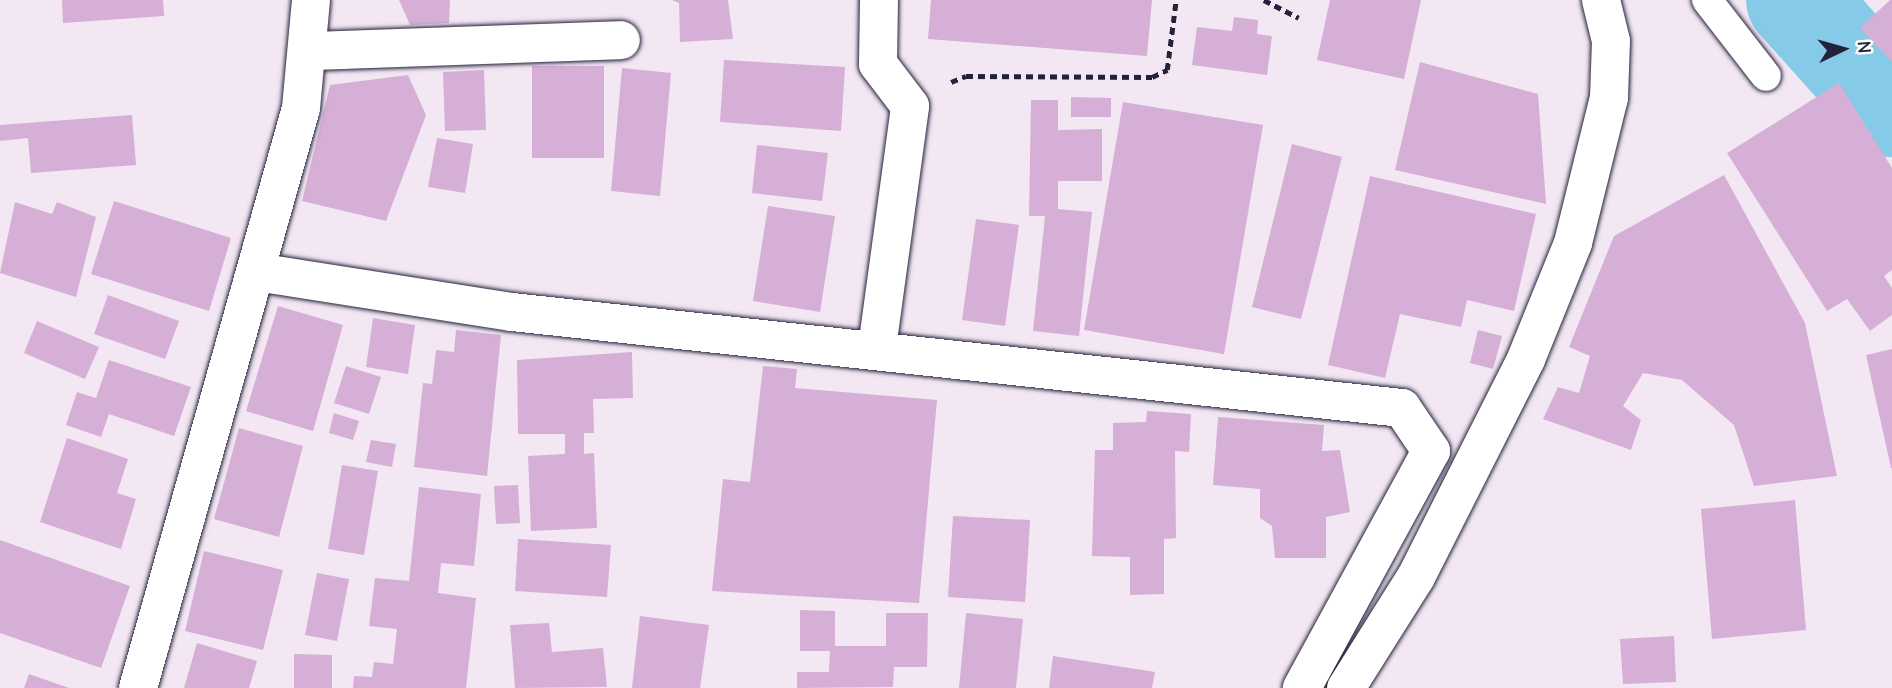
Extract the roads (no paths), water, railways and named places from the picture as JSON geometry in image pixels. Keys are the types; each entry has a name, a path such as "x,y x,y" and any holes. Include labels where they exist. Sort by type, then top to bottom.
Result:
{"street":[{"path":"138,688 256,272 311,51 312,0"},
{"path":"877,348 910,106 878,64 879,0"},
{"path":"1346,688 1416,577 1526,359 1573,243 1609,98 1611,41 1601,0"},
{"path":"311,51 621,40"},
{"path":"256,272 512,312 877,348 1402,408 1431,451 1302,688"}],"lane":[{"path":"1707,0 1766,76"}],"waterway":[{"path":"1796,0 1892,107"}]}
